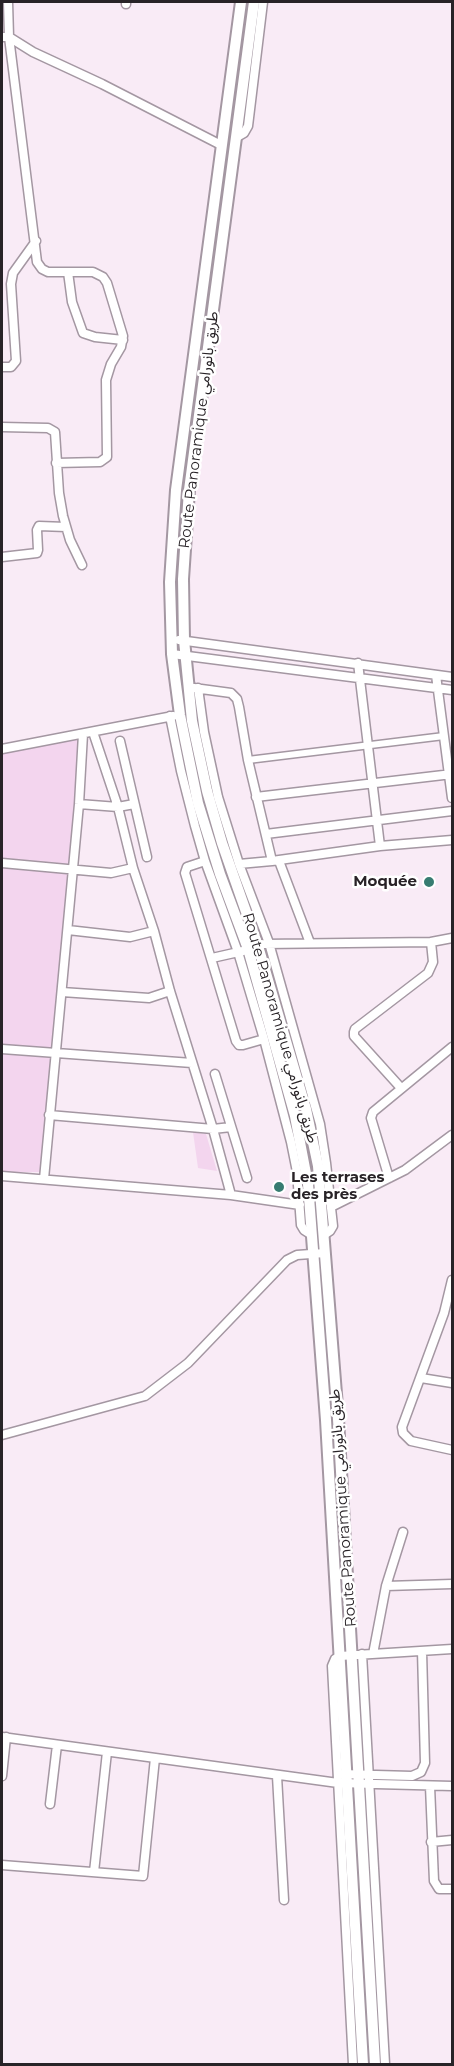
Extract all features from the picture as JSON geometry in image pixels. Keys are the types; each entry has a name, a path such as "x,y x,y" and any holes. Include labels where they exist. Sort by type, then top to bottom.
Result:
{"street":[{"path":"8,2 5,37 36,241 37,262 48,272 100,274 105,280 123,340 106,380 107,457 100,462 56,463"},
{"name":"Route Panoramique طريق بانورامي","path":"241,2 175,500 170,582 175,715 220,874 253,948 300,1138 308,1184 340,1656 342,1779 363,2064"},
{"name":"Route Panoramique طريق بانورامي","path":"254,2 188,500 183,579 184,640 185,656 193,687 196,743 214,817 311,1128 318,1166 357,1655 375,2064"},
{"path":"237,136 244,133 248,126 263,2"},
{"path":"5,37 221,145"},
{"path":"2,368 11,367 16,361 11,285 13,273 36,241"},
{"path":"68,272 72,302 83,333 95,337 123,340"},
{"path":"2,427 51,428 56,435 56,463 61,505 66,527 82,565"},
{"path":"2,557 37,554 39,526 66,527"},
{"path":"172,639 453,676"},
{"path":"172,654 453,690"},
{"path":"358,663 380,846"},
{"path":"436,675 448,735 453,798"},
{"path":"310,944 266,834 248,760 237,699 226,692 193,687 213,776 239,864 253,948 264,1039 294,1155 302,1228 312,1235"},
{"path":"2,749 175,715 181,771 205,861 253,948 317,1114 326,1163 333,1228 324,1235"},
{"path":"93,732 118,807 132,868 154,931 231,1195"},
{"path":"44,1179 68,930 83,734"},
{"path":"248,760 368,747 448,735"},
{"path":"120,741 147,857"},
{"path":"82,746 97,743"},
{"path":"256,797 451,774"},
{"path":"79,804 118,807 134,804"},
{"path":"266,834 453,811"},
{"path":"239,864 380,846 453,840"},
{"path":"205,861 187,867 185,873 237,1043 243,1045 264,1039"},
{"path":"2,863 111,873 132,868"},
{"path":"68,930 130,937 154,931"},
{"path":"212,958 253,948 310,944 431,942 453,938"},
{"path":"401,1088 354,1036 354,1032 428,973 433,963 431,942"},
{"path":"62,992 149,998 170,991"},
{"path":"389,1178 371,1115 453,1047"},
{"path":"2,1049 192,1063"},
{"path":"215,1074 247,1178"},
{"path":"50,1115 213,1130 231,1127"},
{"path":"331,1207 405,1170 453,1135"},
{"path":"2,1176 231,1195 300,1205"},
{"path":"2,1435 145,1396 188,1363 287,1260 297,1256 325,1253"},
{"path":"453,1280 448,1314 404,1421 403,1433 411,1441 453,1450"},
{"path":"421,1378 453,1383"},
{"path":"373,1654 386,1586 403,1532"},
{"path":"386,1586 453,1584"},
{"path":"340,1656 453,1649"},
{"path":"364,1780 417,1775 424,1768 422,1651"},
{"path":"2,1776 4,1737 277,1776 453,1786"},
{"path":"50,1804 57,1745"},
{"path":"94,1872 106,1752"},
{"path":"2,1865 143,1876 155,1758"},
{"path":"277,1776 284,1900"},
{"path":"342,1779 353,2064"},
{"path":"364,1780 385,2064"},
{"path":"430,1786 431,1842 435,1885 442,1890 453,1889"},
{"path":"431,1842 453,1840"}],"shaded area":[{"path":"83,734 45,1172 2,1172 2,749"},
{"path":"193,1132 206,1134 217,1171 198,1168"}],"place":[{"name":"Moquée","path":"429,882"},
{"name":"Les terrases des près","path":"279,1187"}]}
